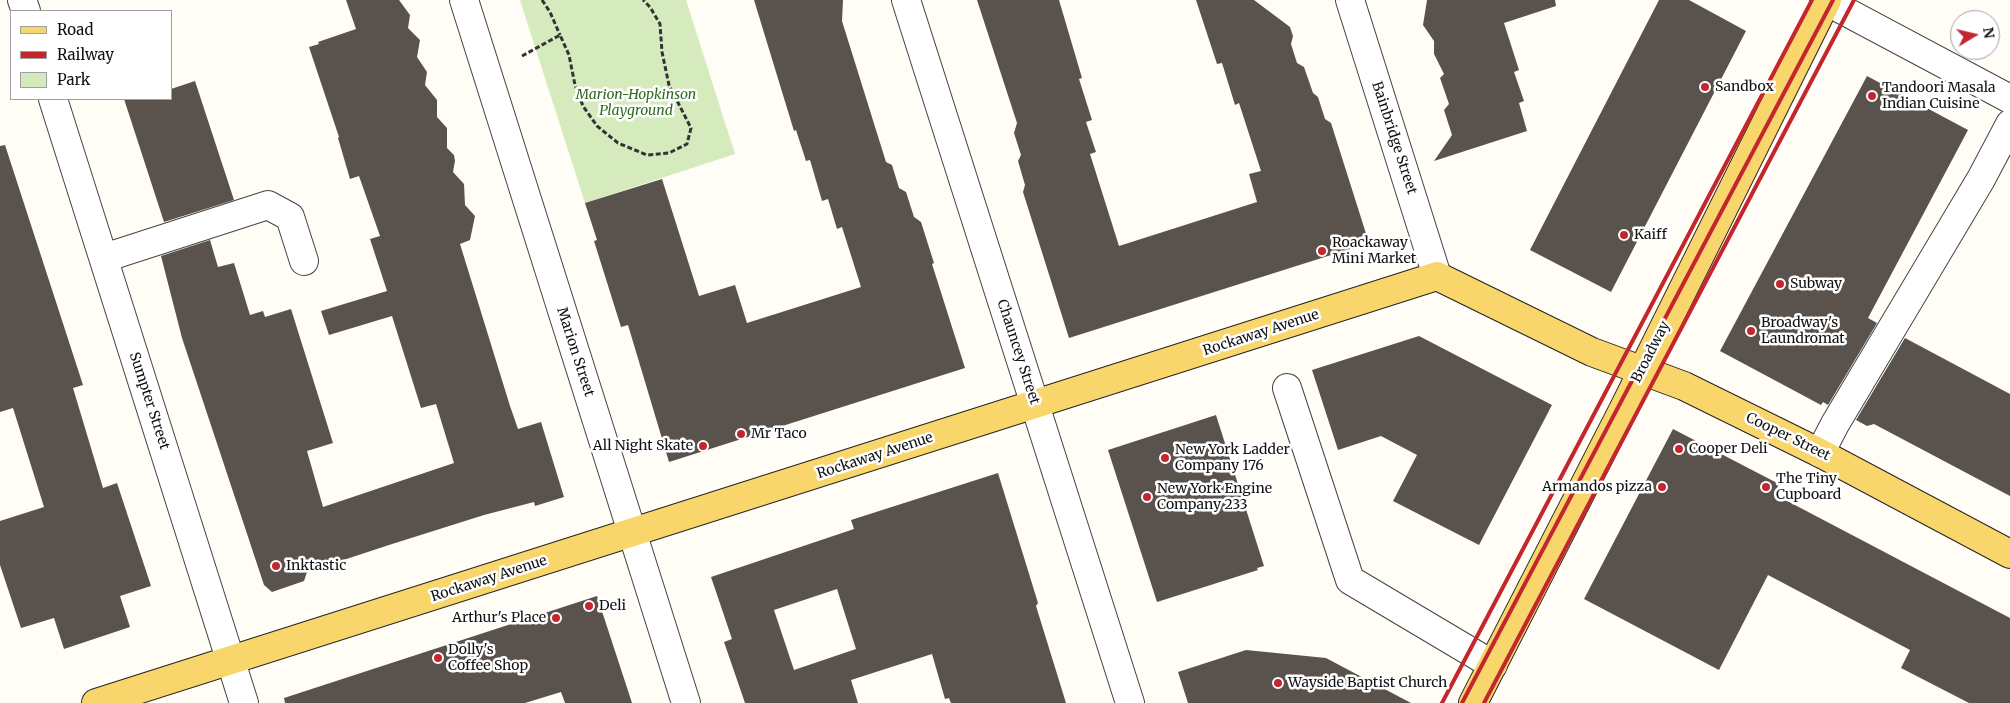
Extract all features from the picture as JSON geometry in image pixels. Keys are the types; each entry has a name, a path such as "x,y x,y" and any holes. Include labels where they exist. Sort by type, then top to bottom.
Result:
{"main road":[{"name":"Broadway","path":"1473,703 1826,1"},
{"name":"Rockaway Avenue","path":"96,703 1035,406 1438,276"},
{"path":"1438,276 1592,352 1642,370"},
{"name":"Cooper Street","path":"1642,370 1684,386 1820,453 2010,554"}],"street":[{"name":"Marion Street","path":"464,0 686,703"},
{"name":"Chauncey Street","path":"906,0 1130,703"},
{"name":"Bainbridge Street","path":"1350,0 1438,276"},
{"path":"1826,1 2010,99"},
{"name":"Sumpter Street","path":"53,100 244,703"},
{"path":"1820,453 1835,424 1981,179 2010,124"},
{"path":"104,258 268,206 290,217 304,261"},
{"path":"1287,388 1350,580 1493,665"}],"path":[{"path":"542,0 550,12 569,55 575,85 583,106 597,126 618,143 647,155 669,152 687,144 691,128 668,85 662,52 660,24 650,7 643,0"},
{"path":"522,56 560,35"}],"green space":[{"name":"Marion-Hopkinson Playground","path":"520,0 686,0 735,154 585,203"}],"building":[{"path":"346,0 399,0 410,15 408,28 420,40 417,57 427,72 425,85 437,100 437,117 447,128 447,148 454,155 455,161 453,172 464,184 465,205 475,216 470,240 460,244 510,406 518,429 541,422 564,497 535,506 534,502 484,515 389,545 307,572 304,581 272,592 264,585 182,338 161,256 210,240 218,267 234,263 250,315 263,311 265,317 291,309 333,443 307,451 323,507 454,463 436,404 421,408 392,316 329,335 321,311 387,291 370,239 380,236 359,176 350,179 339,137 309,47 356,29"},
{"path":"754,0 843,0 842,21 886,162 892,165 899,188 906,192 914,217 921,222 934,263 932,264 965,368 669,462 628,325 621,327 594,241 597,240 585,203 662,179 699,296 735,285 747,323 861,287 842,227 837,229 828,199 822,201 810,160 806,161 796,130 794,131"},
{"path":"977,0 1059,0 1082,78 1079,79 1092,120 1086,122 1096,152 1090,154 1119,246 1257,202 1249,174 1261,171 1239,103 1235,105 1222,63 1217,64 1196,0 1254,0 1290,27 1293,36 1291,44 1297,63 1304,67 1313,93 1318,97 1325,119 1331,123 1369,243 1069,338 1023,192 1025,185 1018,161 1021,155 1014,133 1017,123"},
{"path":"1427,0 1555,0 1556,6 1504,23 1519,70 1514,72 1524,101 1519,103 1527,131 1434,161 1452,135 1444,110 1449,104 1440,78 1444,74 1434,54 1434,41 1423,25"},
{"path":"1659,0 1689,0 1746,31 1611,292 1530,250"},
{"path":"1867,76 1968,130 1868,318 1877,323 1828,405 1823,402 1821,405 1720,351"},
{"path":"195,81 234,200 164,222 124,100 172,100 172,89"},
{"path":"5,145 83,385 73,388 103,488 117,483 151,586 120,596 130,627 64,649 54,618 21,628 0,565 0,521 44,507 13,408 0,412 0,146"},
{"path":"1419,336 1552,405 1479,545 1393,501 1417,455 1381,436 1338,450 1312,370"},
{"path":"1905,338 2010,394 2010,496 1874,424 1867,426 1856,420"},
{"path":"1216,415 1264,566 1257,568 1258,570 1157,602 1108,450"},
{"path":"1673,429 1779,484 1774,494 2010,618 2010,703 1969,703 1901,668 1910,650 1768,575 1719,670 1584,599"},
{"path":"998,473 1038,603 1036,606 1066,703 951,703 949,698 945,699 932,654 851,680 858,703 745,703 724,642 732,639 711,577 854,529 851,520","holes":["837,589 856,649 794,670 774,610"]},
{"path":"597,596 632,703 565,703 561,692 525,703 285,703 284,698"},
{"name":"Wayside Baptist Church","path":"1246,650 1326,658 1411,703 1188,703 1178,672"}],"railway":[{"path":"1442,703 1812,0"},
{"path":"1462,703 1833,0"},
{"path":"1484,703 1854,0"}],"place":[{"name":"Sandbox","path":"1705,87"},
{"name":"Tandoori Masala Indian Cuisine","path":"1872,96"},
{"name":"Kaiff","path":"1624,235"},
{"name":"Roackaway Mini Market","path":"1322,251"},
{"name":"Subway","path":"1780,284"},
{"name":"Broadway's Laundromat","path":"1751,331"},
{"name":"Mr Taco","path":"741,434"},
{"name":"All Night Skate","path":"703,446"},
{"name":"Cooper Deli","path":"1679,449"},
{"name":"New York Ladder Company 176","path":"1165,458"},
{"name":"Armandos pizza","path":"1662,487"},
{"name":"The Tiny Cupboard","path":"1766,487"},
{"name":"New York Engine Company 233","path":"1147,497"},
{"name":"Inktastic","path":"276,566"},
{"name":"Deli","path":"589,606"},
{"name":"Arthur's Place","path":"556,618"},
{"name":"Dolly's Coffee Shop","path":"438,658"},
{"name":"Wayside Baptist Church","path":"1278,683"}]}
